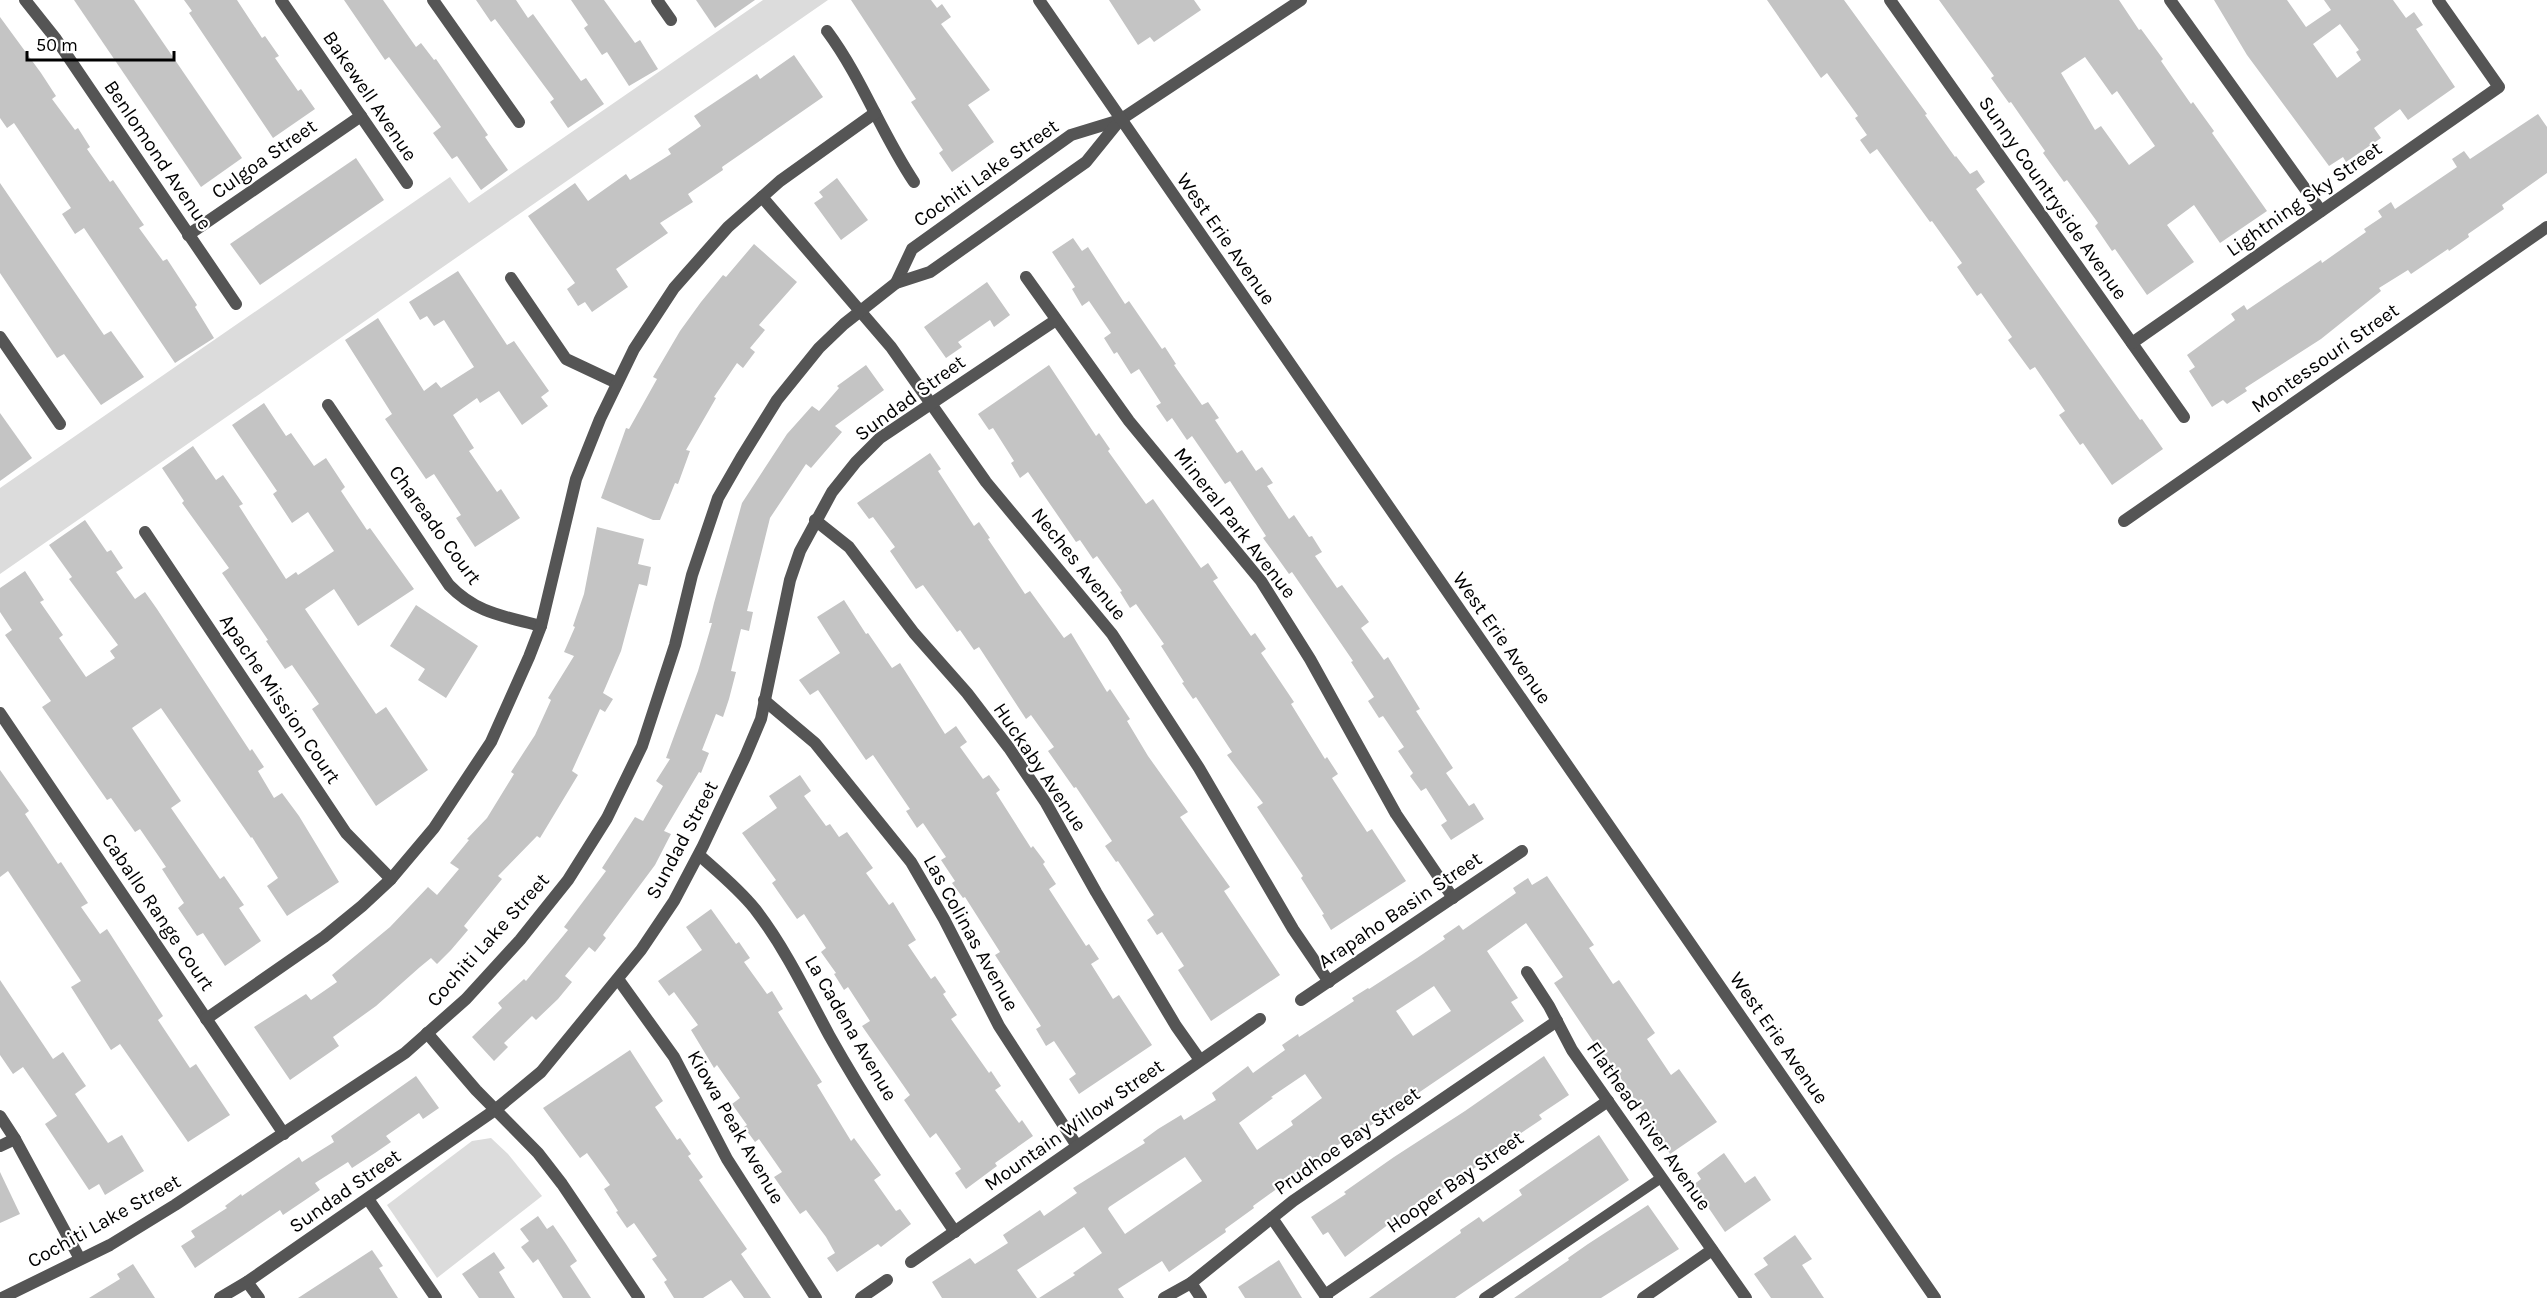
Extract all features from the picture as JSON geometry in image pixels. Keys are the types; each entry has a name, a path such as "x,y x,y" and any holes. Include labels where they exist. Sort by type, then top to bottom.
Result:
{"street":[{"name":"Benlomond Avenue","path":"25,0 56,39 236,304"},
{"name":"Bakewell Avenue","path":"281,0 407,183"},
{"path":"433,0 519,122"},
{"path":"657,0 671,20"},
{"name":"West Erie Avenue","path":"1039,0 1935,1298"},
{"name":"Cochiti Lake Street","path":"896,284 912,249 1071,135 1120,120 1302,0"},
{"name":"Sunny Countryside Avenue","path":"1890,0 2184,417"},
{"path":"2170,0 2321,211"},
{"name":"Lightning Sky Street","path":"2132,343 2499,87 2438,0"},
{"path":"827,31 848,58 899,160 914,182"},
{"path":"206,1019 324,937 391,879 435,828 491,742 541,626 576,479 600,419 634,349 674,288 728,227 784,178 875,113"},
{"name":"Culgoa Street","path":"188,235 361,116"},
{"name":"Cochiti Lake Street","path":"2,1298 80,1259 176,1205 405,1053 466,999 520,940 568,880 607,818 642,746 675,645 692,574 718,498 777,400 819,348 859,312 896,284 930,272 1086,162 1120,120"},
{"name":"Neches Avenue","path":"762,197 891,347 986,482 1079,592 1138,672 1199,768 1287,920 1329,982"},
{"name":"Montessouri Street","path":"2124,521 2547,226"},
{"name":"Mineral Park Avenue","path":"1026,277 1129,421 1261,581 1310,659 1396,814 1453,898"},
{"path":"511,278 566,359 617,383"},
{"name":"Sundad Street","path":"220,1298 248,1282 495,1110 541,1072 642,950 674,901 699,855 746,757 761,719 790,580 800,550 832,492 856,462 880,438 1056,320"},
{"path":"0,337 60,424"},
{"name":"Chareado Court","path":"328,405 449,585 464,600 481,610 541,626"},
{"name":"Huckaby Avenue","path":"815,520 849,547 914,633 967,693 1009,748 1046,803 1176,1026 1200,1060"},
{"name":"Apache Mission Court","path":"145,532 346,833 391,879"},
{"name":"Las Colinas Avenue","path":"764,700 815,742 911,862 944,919 999,1026 1077,1146"},
{"name":"Caballo Range Court","path":"0,713 284,1134"},
{"name":"Arapaho Basin Street","path":"1301,1000 1522,851"},
{"name":"La Cadena Avenue","path":"699,855 733,884 786,954 830,1035 896,1147 955,1232"},
{"name":"Flathead River Avenue","path":"1527,972 1572,1050 1746,1298"},
{"name":"Kiowa Peak Avenue","path":"618,980 674,1057 727,1159 816,1298"},
{"name":"Mountain Willow Street","path":"911,1263 1260,1018"},
{"name":"Prudhoe Bay Street","path":"1164,1298 1191,1283 1272,1218 1557,1021"},
{"path":"427,1033 495,1110 538,1153 562,1184 639,1298"},
{"name":"Hooper Bay Street","path":"1326,1297 1608,1101"},
{"path":"0,1116 15,1139 80,1259"},
{"path":"0,1146 15,1139"},
{"path":"368,1199 436,1298"},
{"path":"1272,1218 1326,1297"},
{"path":"1642,1298 1712,1250"},
{"path":"861,1298 887,1280"},
{"path":"248,1282 259,1298"},
{"path":"1191,1283 1201,1298"}],"lane":[{"path":"1484,1298 1660,1178"}],"shaded area":[{"path":"763,0 828,0 0,574 0,488 450,177 469,203"},
{"path":"491,1138 508,1154 542,1196 437,1278 387,1205 472,1141"}],"building":[{"path":"74,0 134,0 242,158 201,187"},
{"path":"184,0 237,0 262,38 265,36 279,56 275,58 298,91 301,89 315,109 273,138 189,13 192,11"},
{"path":"344,0 383,0 416,47 421,43 434,60 436,59 488,135 485,137 508,170 481,190 457,156 452,159 433,133 441,127 389,57 385,60"},
{"path":"476,0 516,0 528,18 533,14 581,81 586,78 604,104 568,128 550,102 554,99 495,19 491,22"},
{"path":"571,0 604,0 635,43 640,40 658,69 629,86 607,52 602,55 584,28 588,25"},
{"path":"696,0 755,0 715,28"},
{"path":"851,0 931,0 937,8 942,4 951,17 941,24 990,90 968,105 994,142 952,172 939,153 943,150 911,102 916,99"},
{"path":"1109,0 1194,0 1201,10 1154,42 1150,37 1138,45"},
{"path":"1767,0 1844,0 1927,114 1925,115 1955,157 1970,174 1977,170 1985,182 1976,189 2163,449 2112,485 2083,443 2080,445 2059,415 2065,411 2035,367 2030,370 2008,340 2012,337 1981,293 1977,296 1957,267 1962,263 1932,221 1930,222 1877,149 1870,154 1860,140 1867,135 1855,118 1858,116 1827,73 1821,78"},
{"path":"1939,0 2119,0 2139,30 2141,29 2163,59 2161,61 2191,104 2193,102 2214,131 2212,133 2267,211 2220,243 2194,205 2167,225 2194,262 2147,295 2115,249 2112,251 2095,226 2098,223 2067,180 2064,182 2043,153 2045,151 2011,102 2009,103 1991,78 1994,76","holes":["2085,57 2112,95 2117,91 2155,146 2129,165 2101,126 2095,130 2061,73"]},
{"path":"2214,0 2287,0 2306,27 2331,10 2324,0 2393,0 2406,18 2414,12 2423,25 2416,29 2455,87 2408,120 2400,109 2374,128 2381,138 2346,162 2343,157 2329,166 2247,55","holes":["2340,24 2359,50 2356,52 2361,60 2337,78 2313,44"]},
{"path":"0,17 56,96 52,99 75,130 78,128 90,147 87,149 110,182 113,180 144,225 139,228 163,261 167,259 197,305 195,307 214,338 175,363 84,228 75,234 62,214 71,208 14,123 7,128 0,118"},
{"path":"794,55 823,97 722,167 723,170 688,194 693,202 660,223 668,233 616,269 628,287 592,312 585,302 578,306 567,289 575,283 528,216 575,183 588,201 626,174 630,180 671,154 668,149 701,126 694,116 757,74 760,79"},
{"path":"2538,114 2547,127 2547,173 2502,205 2504,209 2468,234 2469,237 2449,251 2448,249 2411,274 2408,270 2379,288 2381,291 2321,339 2245,388 2247,391 2227,404 2223,400 2212,407 2189,371 2195,367 2187,355 2235,320 2231,314 2244,305 2247,310 2321,260 2322,263 2366,232 2364,229 2382,217 2378,211 2391,202 2395,209 2457,167 2452,159 2464,151 2470,159"},
{"path":"356,158 384,200 260,285 230,244"},
{"path":"837,178 868,220 841,240 814,203 823,197 819,192"},
{"path":"0,183 104,335 111,331 144,377 101,405 64,354 57,358 0,273"},
{"path":"1073,238 1082,251 1088,247 1125,304 1129,301 1162,349 1165,347 1176,364 1174,365 1202,405 1208,402 1219,418 1215,420 1237,453 1242,450 1256,471 1262,467 1273,483 1267,486 1289,519 1294,515 1309,537 1312,536 1322,552 1315,556 1337,588 1342,585 1369,622 1361,628 1384,660 1388,657 1420,709 1416,711 1453,768 1446,773 1469,806 1474,803 1484,819 1451,840 1441,825 1447,821 1426,788 1421,791 1410,776 1413,773 1398,751 1404,747 1383,716 1379,718 1368,701 1374,697 1351,662 1353,661 1292,572 1289,574 1263,538 1266,536 1230,481 1225,484 1192,436 1187,440 1172,418 1167,422 1156,406 1161,403 1139,369 1131,374 1117,352 1114,354 1104,338 1111,333 1089,301 1082,306 1072,289 1075,287 1052,252"},
{"path":"754,244 797,282 759,325 765,330 750,348 755,352 743,368 737,363 714,397 716,398 686,450 690,451 678,484 675,483 660,520 653,520 601,498 626,428 629,429 657,379 653,377 680,331 723,275 726,277"},
{"path":"458,271 507,345 514,341 549,391 541,397 548,406 522,425 499,391 480,403 477,398 453,415 474,448 469,451 497,492 501,489 520,518 475,547 456,518 461,515 434,474 426,479 385,419 392,414 345,340 378,318 424,391 436,382 441,388 474,367 444,320 434,326 427,316 420,320 409,302"},
{"path":"987,282 1010,315 994,327 990,320 958,342 962,347 946,358 924,327"},
{"path":"866,365 884,390 835,426 842,432 811,468 806,464 770,518 747,611 753,612 749,631 741,629 731,671 736,672 729,699 723,717 716,714 702,750 709,753 701,773 699,772 664,831 671,834 655,865 603,935 606,938 595,952 589,947 565,976 572,982 536,1020 532,1016 504,1043 508,1047 494,1061 472,1037 502,1008 498,1003 524,979 526,981 568,930 564,927 606,871 602,868 635,817 643,821 663,786 656,781 670,759 666,758 698,671 742,503 787,434 812,406 819,411 839,388 837,386"},
{"path":"1049,365 1096,436 1099,433 1110,449 1108,451 1146,504 1153,499 1201,568 1208,563 1218,578 1213,581 1251,636 1255,633 1266,649 1261,653 1294,702 1291,704 1325,759 1327,757 1338,774 1332,778 1367,832 1372,829 1406,881 1331,930 1322,915 1324,914 1301,878 1303,876 1257,807 1263,803 1227,755 1232,752 1196,697 1193,699 1182,683 1184,682 1161,646 1164,644 1136,604 1130,608 1120,592 1122,591 1097,556 1093,559 1080,540 1076,542 1028,472 1020,478 1011,463 1014,461 993,428 989,430 978,414"},
{"path":"264,403 286,436 291,433 314,466 326,458 345,487 341,491 367,530 370,528 414,589 358,626 334,589 305,609 376,714 386,707 428,770 376,806 312,709 319,704 292,665 285,669 266,641 268,640 222,573 229,568 182,503 184,501 162,468 193,446 216,480 223,475 243,504 239,506 286,579 296,572 298,575 334,551 308,512 292,523 273,494 277,491 232,425"},
{"path":"0,413 32,458 0,481"},
{"path":"930,453 941,469 938,471 974,526 979,522 1025,594 1030,591 1064,638 1071,633 1107,692 1110,689 1130,719 1127,721 1148,756 1188,812 1180,817 1230,887 1224,891 1280,975 1211,1021 1178,970 1184,966 1162,932 1157,935 1147,920 1154,915 1118,861 1116,862 1105,846 1112,841 1076,787 1074,788 1048,751 1054,747 1031,715 1026,719 979,647 974,650 960,630 957,632 923,585 916,589 890,551 895,547 873,517 869,519 857,503"},
{"path":"85,520 107,552 111,550 123,568 116,572 135,599 145,592 157,609 250,751 252,749 264,767 258,771 274,798 282,793 299,816 339,882 287,916 267,886 278,878 252,837 161,708 132,728 181,801 171,808 220,879 224,876 244,905 239,908 261,941 225,966 203,933 197,936 178,908 184,903 162,869 166,867 140,829 135,832 111,798 107,800 42,707 51,701 5,635 12,630 0,612 0,588 25,571 44,600 40,602 63,635 59,638 86,677 115,658 110,651 118,645 69,579 72,577 49,545"},
{"path":"597,527 644,539 638,564 651,567 647,586 639,584 621,651 603,693 613,699 605,712 600,709 572,771 578,775 540,838 537,836 498,876 502,879 464,926 468,930 451,950 437,964 431,958 376,1006 333,1037 339,1046 290,1080 254,1027 306,994 311,1000 337,982 332,975 390,927 428,887 437,895 459,869 450,863 469,840 467,839 487,818 514,774 511,772 535,735 551,700 548,698 574,656 564,652 575,627 573,626 584,594"},
{"path":"844,600 892,668 900,663 945,734 956,726 967,742 960,747 983,779 989,775 1000,790 996,793 1031,848 1033,846 1045,862 1043,864 1056,884 1049,889 1086,946 1089,944 1099,959 1091,964 1113,999 1119,995 1152,1045 1079,1094 1069,1079 1076,1074 1054,1041 1046,1046 1036,1029 1041,1026 995,955 1000,952 965,897 963,898 952,883 955,881 941,860 946,857 923,823 917,828 906,811 910,809 873,755 866,760 818,690 810,695 799,680 840,653 817,617"},
{"path":"416,605 478,646 446,698 418,680 425,669 390,646"},
{"path":"0,770 29,811 25,814 58,864 61,862 88,903 81,907 100,934 107,929 163,1016 158,1020 190,1068 196,1064 230,1115 188,1142 120,1044 111,1050 71,987 81,981 8,871 0,877"},
{"path":"800,775 811,791 804,796 826,826 830,824 839,837 847,832 873,868 866,873 889,905 893,902 916,940 908,945 931,979 935,976 946,992 943,994 957,1015 951,1019 989,1073 991,1071 1001,1086 995,1090 1019,1123 1022,1120 1033,1136 995,1163 997,1166 966,1189 955,1173 961,1169 936,1133 930,1138 904,1100 910,1095 862,1026 870,1021 848,987 844,990 834,974 836,973 821,952 826,948 804,914 797,919 772,883 776,880 742,833 777,808 769,796"},
{"path":"1547,876 1594,945 1589,948 1613,984 1619,980 1655,1033 1647,1039 1671,1075 1679,1069 1717,1122 1670,1154 1611,1063 1609,1065 1554,983 1563,977 1526,923 1487,951 1518,998 1511,1002 1524,1021 1358,1134 1356,1132 1253,1206 1254,1208 1225,1229 1226,1232 1169,1272 1162,1261 1118,1289 1124,1298 1039,1298 1075,1275 1073,1273 1102,1253 1084,1227 1017,1270 1037,1298 942,1298 932,1282 970,1258 975,1264 1008,1243 1003,1235 1040,1210 1044,1216 1077,1193 1073,1188 1145,1143 1143,1140 1158,1129 1181,1115 1184,1120 1216,1100 1212,1093 1248,1066 1253,1073 1285,1050 1282,1045 1298,1034 1299,1037 1354,1001 1352,998 1445,939 1443,936 1459,925 1463,930 1516,893 1513,888 1528,878 1532,885","holes":["1434,986 1451,1011 1413,1036 1396,1011","1305,1074 1322,1098 1291,1121 1293,1125 1257,1150 1239,1123 1273,1098 1271,1097","1185,1157 1202,1181 1125,1234 1108,1209"]},
{"path":"711,909 736,944 739,942 750,958 744,962 767,994 772,991 783,1009 778,1012 822,1082 817,1085 851,1141 854,1138 881,1175 874,1180 896,1211 900,1209 911,1224 881,1247 878,1244 837,1272 827,1258 835,1253 826,1237 806,1210 800,1214 774,1177 782,1172 759,1139 755,1142 744,1127 747,1125 732,1104 740,1098 717,1065 714,1068 691,1030 698,1025 674,992 669,996 658,981 702,950 686,927"},
{"path":"0,980 53,1059 63,1052 86,1086 75,1094 108,1143 122,1135 144,1171 105,1195 99,1184 89,1190 45,1124 57,1116 23,1067 13,1074 0,1055"},
{"path":"630,1050 663,1101 655,1107 677,1140 680,1138 691,1154 688,1156 703,1177 699,1180 747,1249 741,1254 771,1298 744,1298 731,1280 703,1298 674,1298 664,1282 667,1280 652,1259 657,1256 634,1223 627,1228 616,1212 618,1211 604,1189 610,1185 587,1153 580,1158 543,1108"},
{"path":"1544,1056 1569,1095 1539,1115 1542,1119 1512,1139 1514,1142 1435,1194 1433,1191 1345,1257 1328,1232 1323,1235 1311,1217 1346,1194 1344,1192 1394,1157"},
{"path":"416,1076 439,1108 423,1119 419,1113 386,1136 391,1142 352,1168 348,1162 315,1183 320,1190 283,1215 280,1210 195,1268 181,1246 195,1237 191,1231 227,1208 225,1206 241,1194 242,1196 299,1157 302,1162 334,1142 331,1136"},
{"path":"1599,1135 1629,1180 1455,1298 1369,1298 1461,1233 1460,1230 1479,1217 1483,1222 1522,1195 1519,1190"},
{"path":"1724,1153 1745,1183 1755,1176 1771,1200 1725,1232 1693,1185 1701,1179 1697,1173"},
{"path":"0,1172 20,1214 0,1223"},
{"path":"1648,1205 1679,1249 1601,1298 1514,1298 1588,1244"},
{"path":"538,1216 547,1229 553,1225 577,1261 570,1266 591,1298 563,1298 538,1259 533,1263 521,1247 529,1241 520,1229"},
{"path":"1795,1235 1812,1259 1802,1265 1824,1298 1771,1298 1754,1274 1768,1265 1763,1258"},
{"path":"372,1250 383,1266 379,1268 398,1298 298,1298"},
{"path":"494,1252 505,1268 499,1272 515,1298 479,1298 462,1274"},
{"path":"1279,1260 1302,1298 1245,1298 1238,1287"},
{"path":"133,1264 155,1298 89,1298 120,1279 117,1274"}]}
